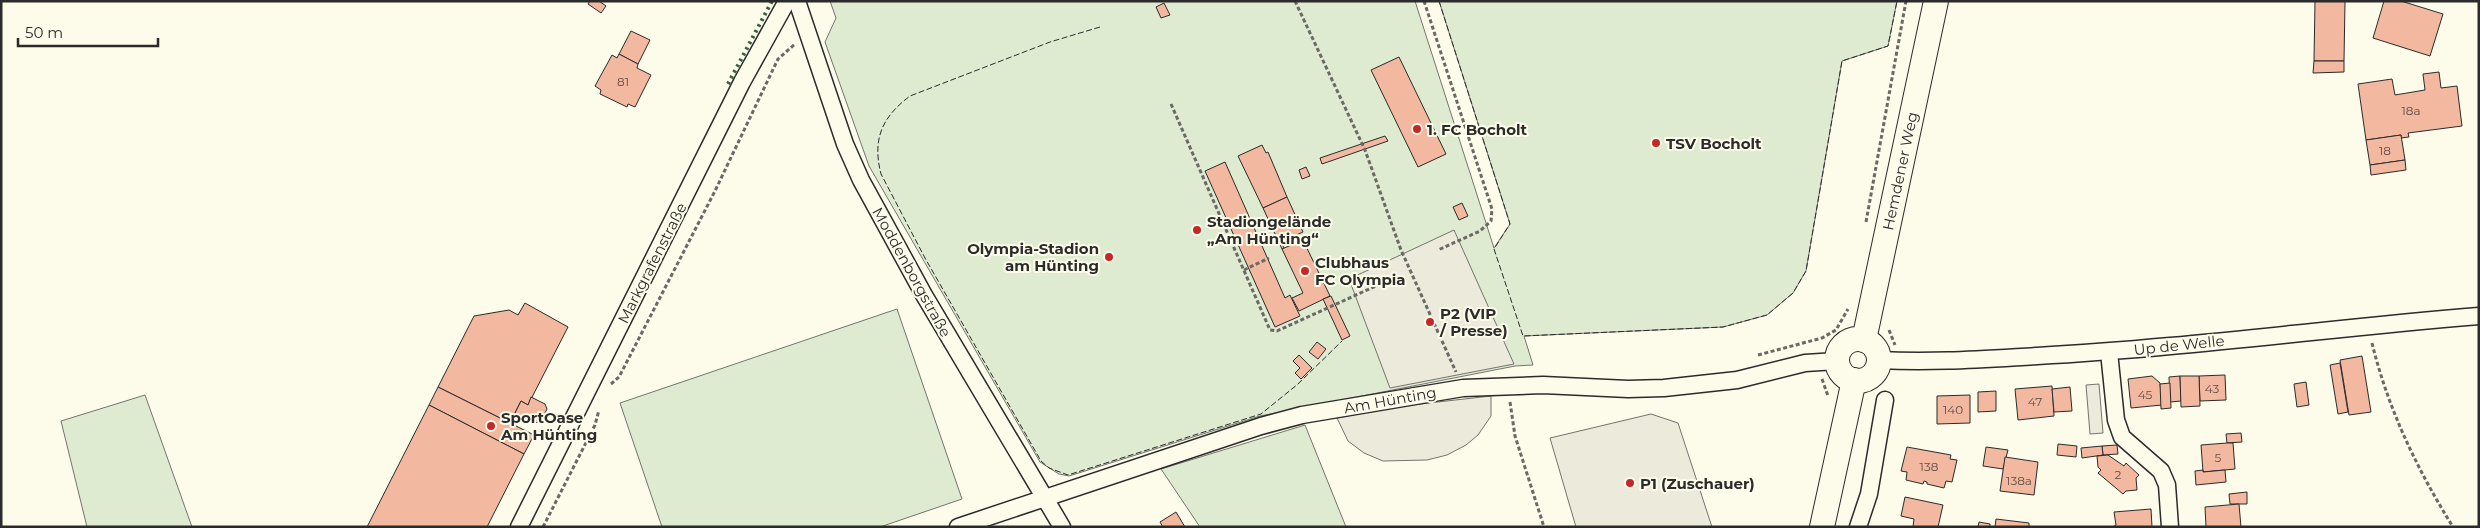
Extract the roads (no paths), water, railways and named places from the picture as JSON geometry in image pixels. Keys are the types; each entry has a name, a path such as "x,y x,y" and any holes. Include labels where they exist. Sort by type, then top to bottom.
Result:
{"street":[{"name":"Markgrafenstraße","path":"519,527 742,82 787,1"},
{"name":"Moddenborgstraße","path":"797,1 845,144 861,180 924,294 1062,527"},
{"name":"Hemdener Weg","path":"1864,340 1936,1"},
{"name":"Up de Welle","path":"1878,360 1949,361 2109,352 2368,325 2479,316"},
{"path":"1856,339 1864,340 1876,350 1878,360 1875,372 1871,376 1866,379 1854,380 1844,375 1837,361 1842,346 1856,339"},
{"path":"2109,352 2116,420 2122,437 2161,471 2167,485 2170,527"},
{"name":"Am Hünting","path":"958,527 1261,426 1302,415 1463,388 1510,385 1664,388 1737,380 1805,363 1837,361"},
{"path":"1822,527 1854,380"},
{"path":"1858,527 1868,494 1884,400"}],"place":[{"name":"1. FC Bocholt","path":"1417,129"},
{"name":"TSV Bocholt","path":"1656,143"},
{"name":"Stadiongelände „Am Hünting“","path":"1197,230"},
{"name":"Olympia-Stadion am Hünting","path":"1109,257"},
{"name":"Clubhaus FC Olympia","path":"1305,271"},
{"name":"P2 (VIP / Presse)","path":"1430,322"},
{"name":"SportOase Am Hünting","path":"491,426"},
{"name":"P1 (Zuschauer)","path":"1630,483"}]}
